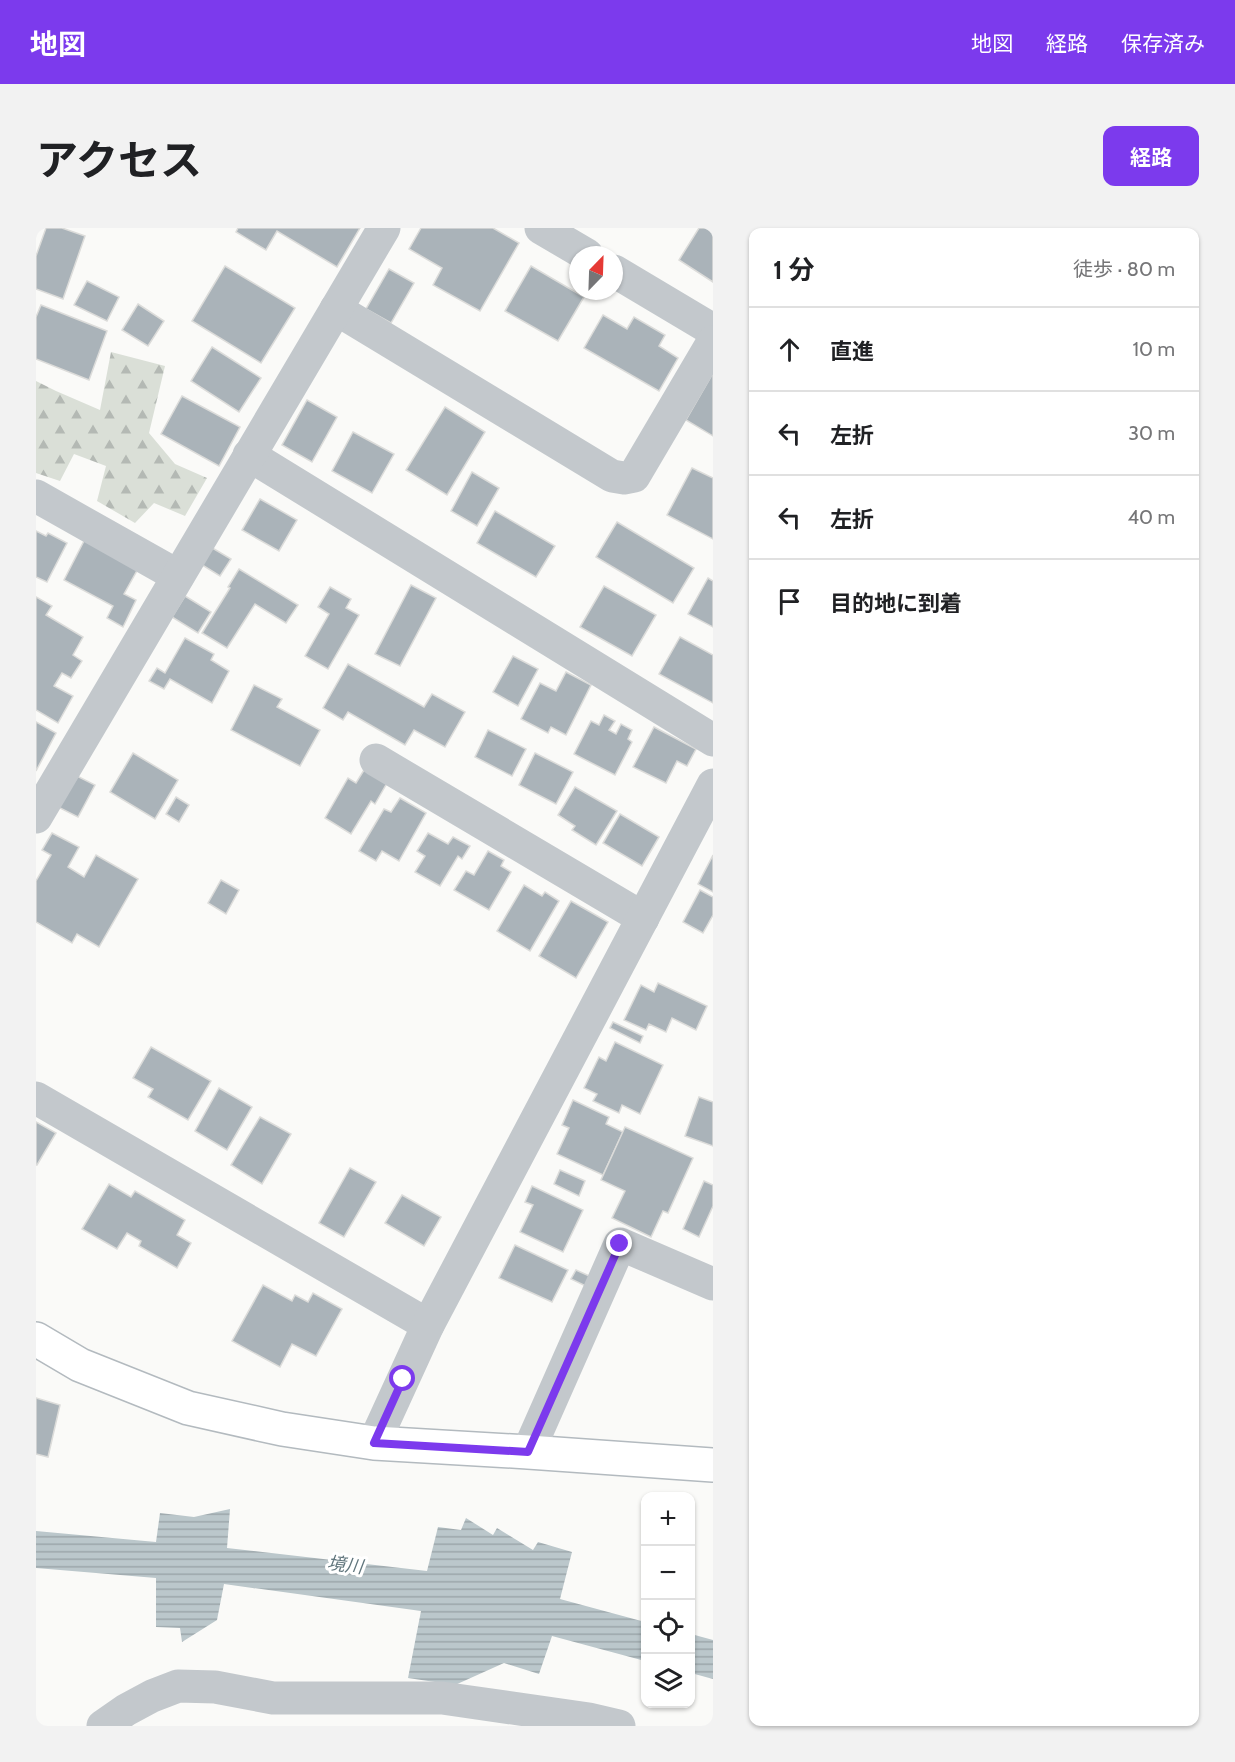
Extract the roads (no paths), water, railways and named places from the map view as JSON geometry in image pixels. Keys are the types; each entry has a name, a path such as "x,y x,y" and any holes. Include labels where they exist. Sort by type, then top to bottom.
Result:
{"street":[{"path":"37,812 384,228"},
{"path":"541,228 572,246"},
{"path":"623,276 713,330"},
{"path":"336,309 612,476 624,478 634,476 713,342"},
{"path":"249,455 713,740"},
{"path":"36,496 178,576"},
{"path":"376,760 643,918"},
{"path":"374,1443 428,1325 713,785"},
{"path":"36,1098 428,1325"},
{"path":"528,1452 620,1244 713,1284"},
{"path":"36,1339 80,1365 188,1407 282,1429 374,1443 713,1465"},
{"path":"103,1726 152,1696 178,1686 215,1687 273,1698 442,1698 588,1719 619,1726"}],"water":[{"name":"境川","path":"230,1509 227,1548 427,1571 438,1527 461,1530 466,1518 493,1535 497,1528 533,1550 538,1542 572,1552 560,1599 641,1621 641,1660 552,1636 539,1674 504,1663 455,1685 408,1678 421,1611 224,1584 217,1620 182,1642 180,1628 156,1627 156,1578 36,1568 36,1531 156,1542 160,1513 194,1517"},
{"path":"695,1635 713,1640 713,1679 695,1674"}]}
